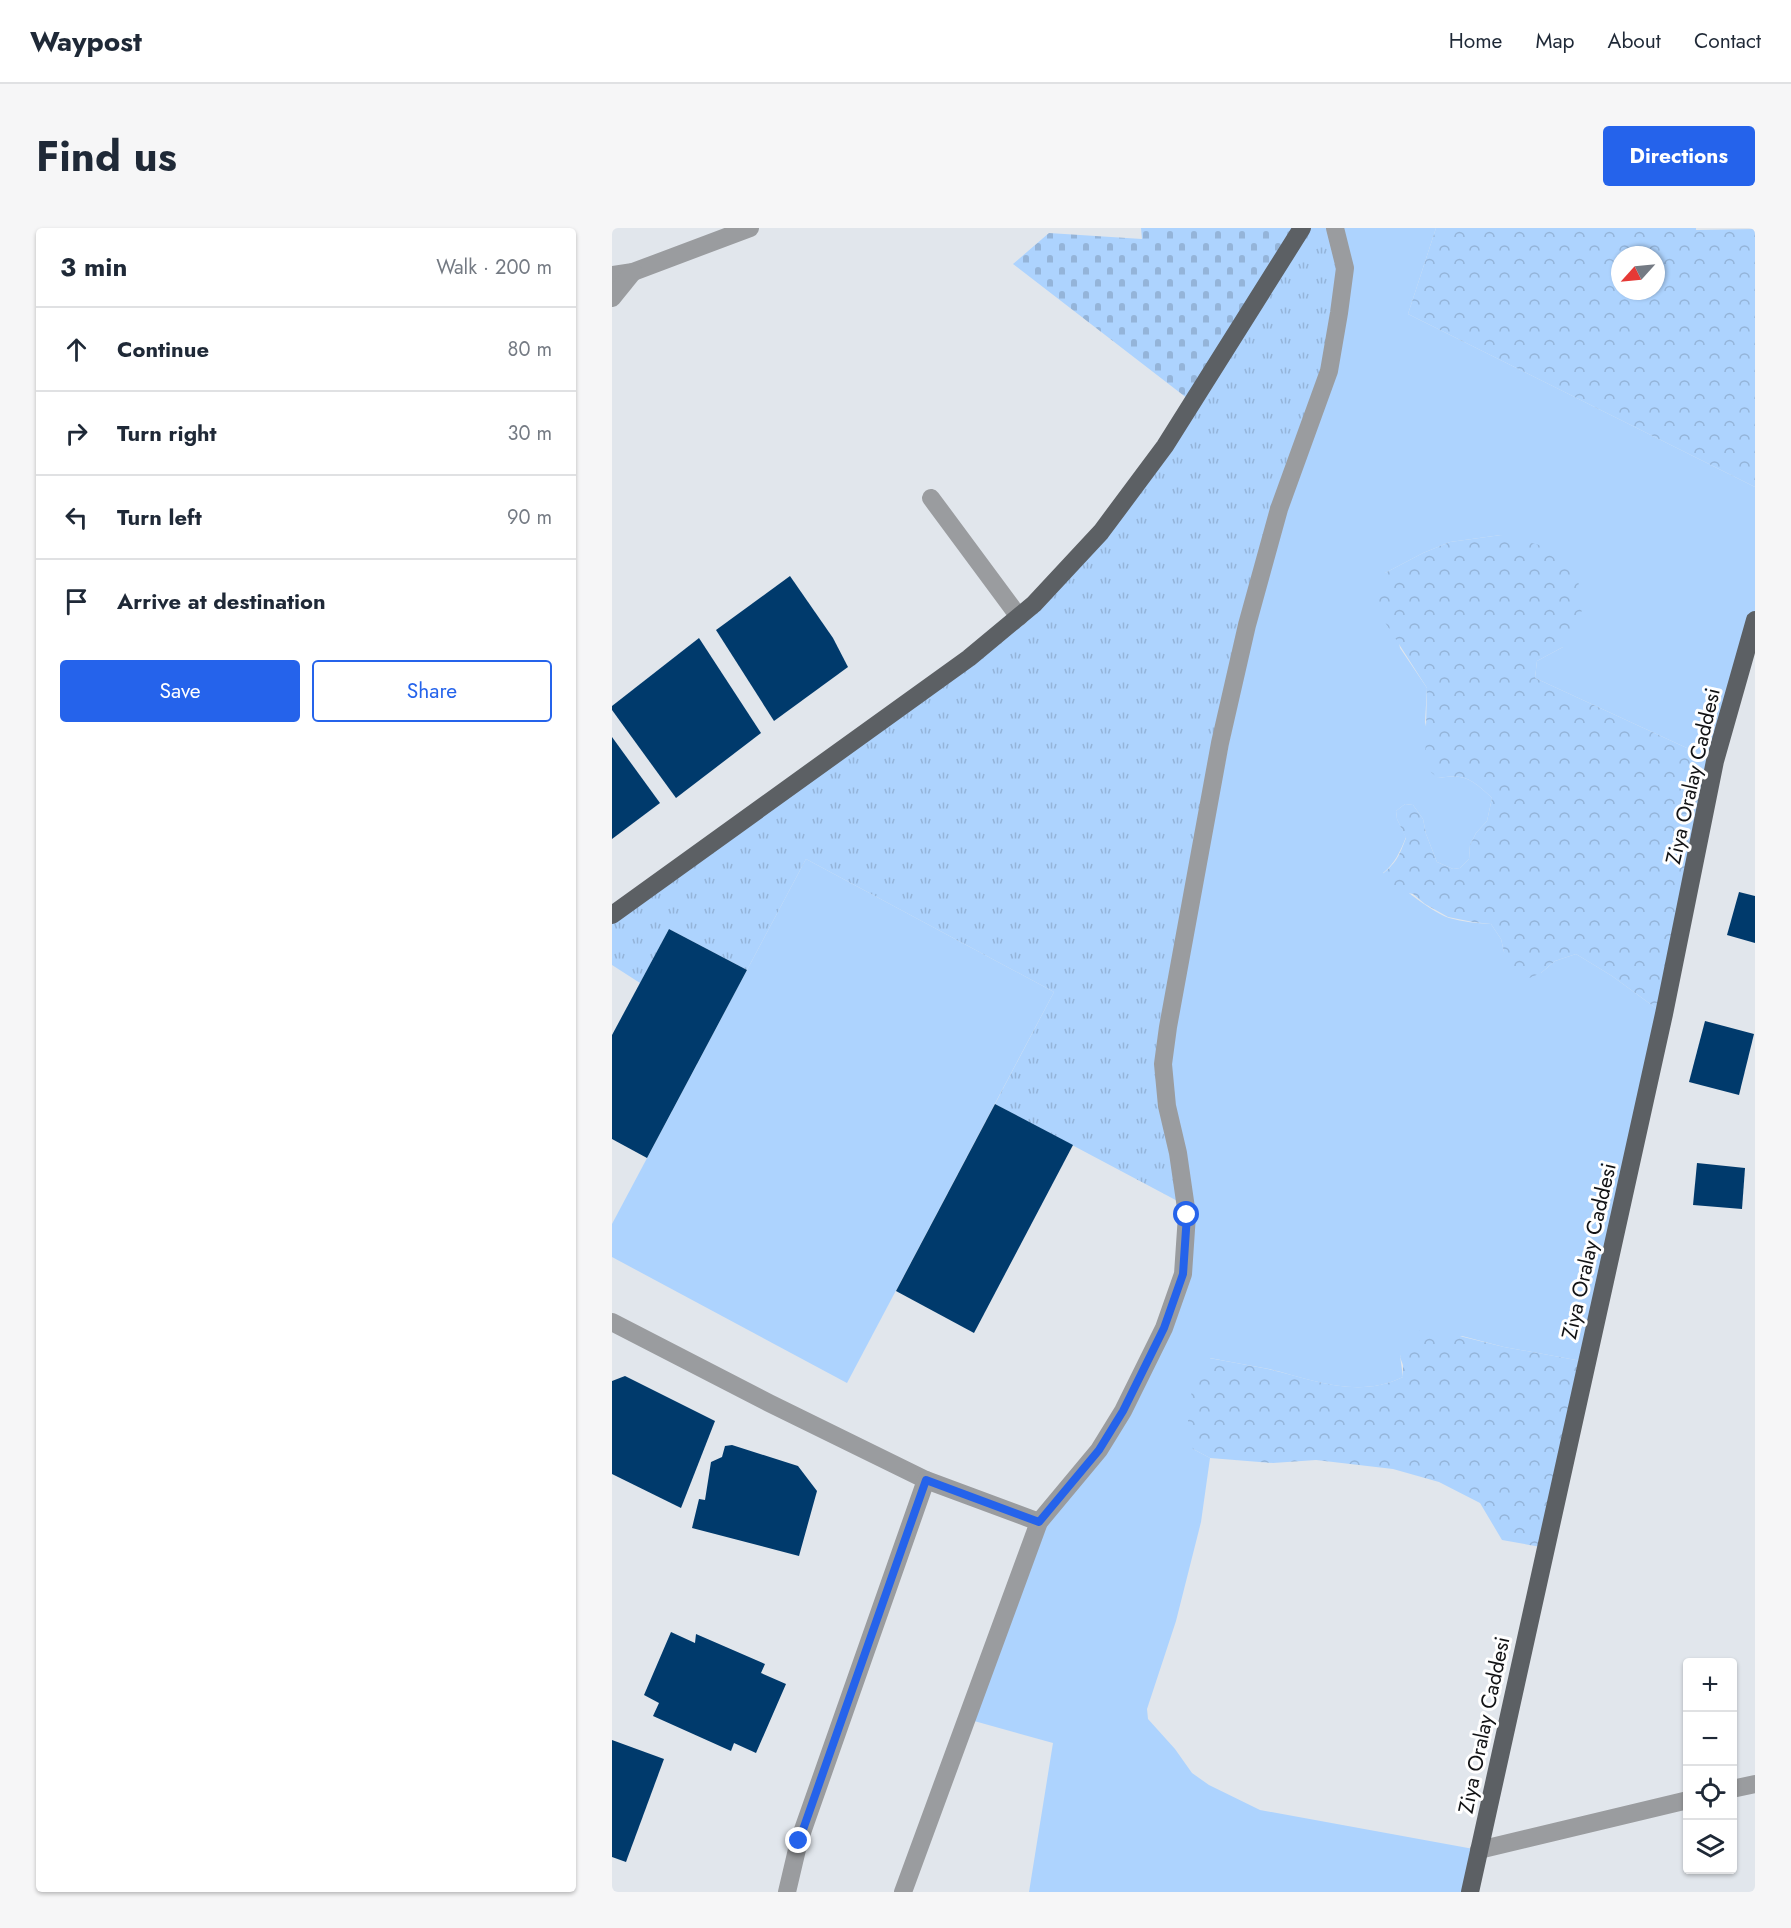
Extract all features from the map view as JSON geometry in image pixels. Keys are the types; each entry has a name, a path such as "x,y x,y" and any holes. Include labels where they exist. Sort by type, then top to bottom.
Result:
{"main road":[{"path":"612,915 969,658 1034,604 1101,532 1165,446 1302,228"},
{"name":"Ziya Oralay Caddesi","path":"1470,1892 1664,1014 1714,761 1755,620"}],"street":[{"path":"612,275 633,272 750,228"},
{"path":"903,1892 1039,1522 1099,1450 1123,1411 1164,1328 1183,1274 1187,1215 1178,1153 1167,1106 1163,1064 1168,1027 1220,743 1247,625 1279,509 1329,372 1345,268 1335,228"},
{"path":"612,298 633,272"},
{"path":"931,498 1019,616"},
{"path":"612,1322 926,1480 1039,1522"},
{"path":"787,1892 799,1841 926,1480"},
{"path":"1737,1788 1755,1784"},
{"path":"1479,1850 1683,1801"}],"green space":[{"path":"1141,228 1302,228 1192,402 1013,264 1049,233 1142,239"},
{"path":"1302,228 1335,228 1339,313 1279,509 1168,1027 1185,1205 995,1104 1054,992 806,859 747,970 669,929 640,983 612,965 612,915 969,658 1101,532"},
{"path":"1335,228 1436,228 1408,314 1755,487 1755,620 1715,761 1535,678 1537,661 1563,647 1501,535 1450,542 1385,573 1400,648 1427,688 1425,722 1438,778 1455,776 1468,779 1492,798 1487,821 1476,833 1470,845 1469,859 1460,868 1453,869 1437,862 1423,819 1413,805 1405,804 1396,811 1397,819 1406,837 1397,857 1383,873 1441,915 1475,923 1491,924 1501,939 1504,952 1541,973 1555,961 1576,954 1612,976 1664,1014 1587,1362 1504,1347 1462,1336 1400,1356 1403,1377 1369,1387 1353,1387 1319,1382 1269,1369 1210,1358 1193,1449 1210,1458 1201,1522 1176,1621 1147,1709 1148,1719 1175,1749 1192,1773 1209,1785 1260,1810 1479,1850 1470,1892 1029,1892 1053,1743 967,1719 1039,1522 1065,1491 1164,1328 1187,1215 1163,1064"},
{"path":"1436,228 1755,229 1755,487 1408,314"},
{"path":"1501,535 1539,545 1578,578 1582,615 1563,647 1537,661 1535,678 1715,761 1664,1014 1612,976 1576,954 1555,961 1541,973 1527,979 1512,968 1504,952 1501,939 1491,924 1448,917 1413,894 1386,888 1380,878 1396,860 1406,838 1397,819 1396,811 1405,804 1413,805 1423,819 1437,862 1453,869 1460,868 1469,859 1470,845 1476,833 1487,821 1492,798 1468,779 1455,776 1438,778 1425,767 1427,688 1374,605 1385,573 1450,542"},
{"path":"806,859 1054,992 847,1383 612,1257 612,1224"},
{"path":"1431,1329 1504,1347 1587,1362 1546,1548 1502,1540 1480,1503 1439,1482 1393,1469 1316,1460 1273,1463 1210,1458 1193,1449 1188,1420 1194,1374 1209,1358 1268,1369 1319,1382 1369,1387 1403,1377 1400,1357 1412,1332"}],"building":[{"path":"790,576 833,638 848,667 774,721 716,630"},
{"path":"699,638 761,733 676,798 612,710 612,706"},
{"path":"612,737 660,803 612,839"},
{"path":"1739,892 1755,896 1755,943 1727,935"},
{"path":"669,929 747,970 647,1158 612,1139 612,1035"},
{"path":"1705,1021 1754,1034 1739,1095 1689,1082"},
{"path":"995,1104 1073,1145 974,1333 896,1291"},
{"path":"1697,1163 1745,1168 1742,1209 1693,1205"},
{"path":"625,1376 715,1421 681,1508 612,1474 612,1381"},
{"path":"732,1445 798,1466 817,1491 799,1556 692,1528 699,1499 705,1500 711,1462 722,1457 725,1446"},
{"path":"671,1632 695,1643 696,1634 765,1664 761,1673 786,1684 756,1753 734,1743 731,1751 653,1716 659,1703 644,1695"},
{"path":"612,1740 664,1759 626,1862 612,1857"}],"route":[{"path":"799,1841 926,1480 1039,1522 1099,1450 1123,1411 1164,1328 1183,1274 1187,1215"}]}
